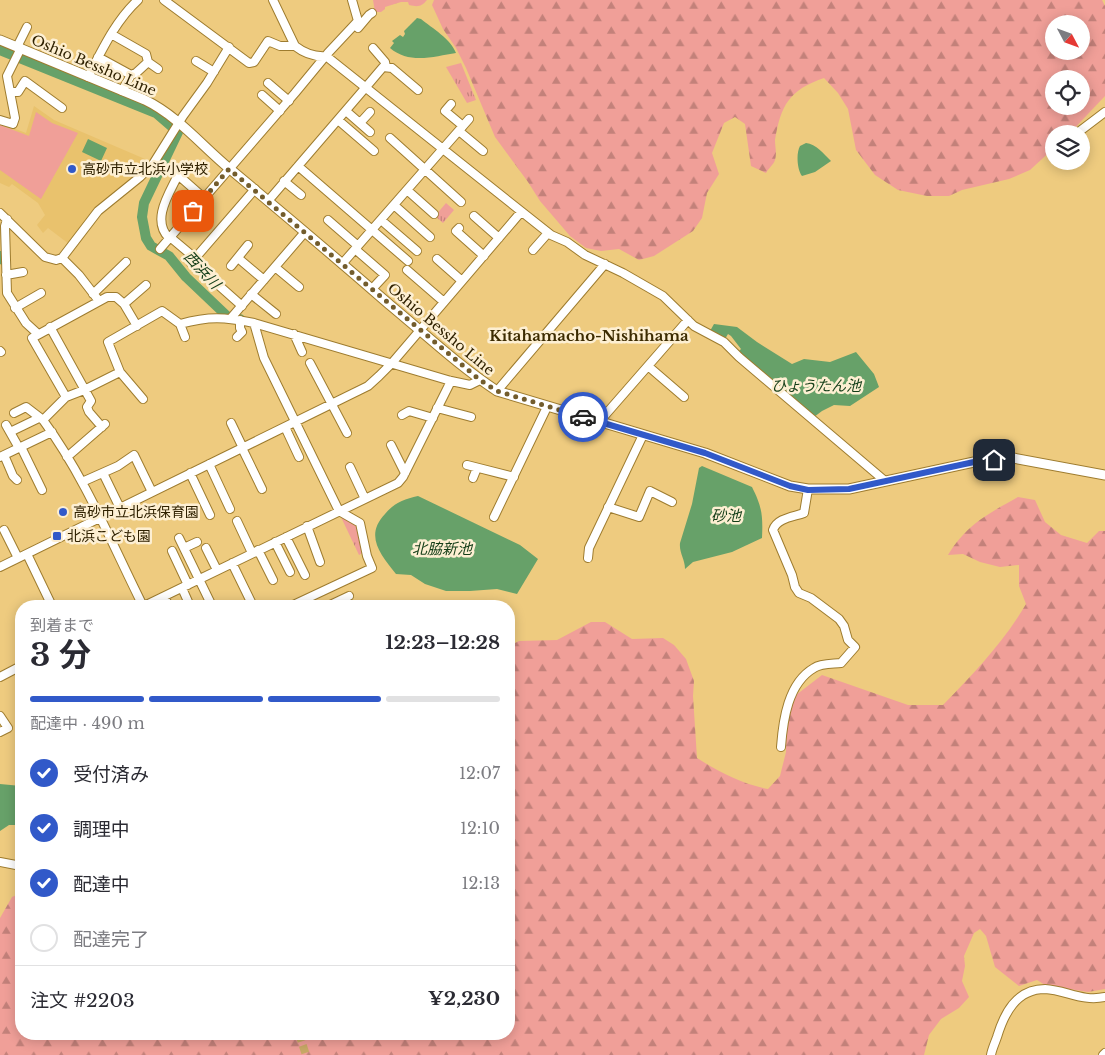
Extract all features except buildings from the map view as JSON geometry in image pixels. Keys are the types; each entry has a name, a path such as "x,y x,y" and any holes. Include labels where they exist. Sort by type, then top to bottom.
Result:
{"main road":[{"name":"Oshio Bessho Line","path":"0,40 154,105 420,330 480,380 497,391 705,453 790,486 808,490 849,489 974,462 1013,458 1105,475"}],"street":[{"path":"127,0 137,2"},
{"path":"164,0 250,63 254,62 268,41 280,46 294,46 317,57 326,56 548,233 567,242 585,255 663,296 688,320 703,331 724,342 885,482"},
{"path":"273,0 294,46"},
{"path":"160,249 358,21 352,0"},
{"path":"88,77 111,34 131,6 137,2"},
{"path":"335,46 344,43 364,19 372,13"},
{"path":"0,120 13,124 15,118 10,92 4,75 14,62 27,27"},
{"path":"111,34 146,54 148,62 158,69"},
{"path":"0,213 45,257 56,260 62,258 98,211 153,164 229,47"},
{"path":"373,48 385,62 386,67"},
{"path":"98,57 132,75"},
{"path":"196,61 214,72"},
{"path":"122,91 132,75 148,62"},
{"path":"268,201 383,67 392,68 418,90"},
{"path":"10,92 18,92 25,81 50,96 62,108"},
{"path":"268,83 288,101"},
{"path":"262,95 280,110"},
{"path":"452,104 445,111 483,151"},
{"path":"346,111 370,132"},
{"path":"360,123 370,112"},
{"path":"1088,125 1105,112"},
{"path":"342,264 469,119"},
{"path":"338,120 374,151"},
{"path":"390,138 461,202"},
{"path":"298,166 408,261"},
{"path":"204,198 178,174 161,210 164,233 193,261 254,189"},
{"path":"284,181 302,195"},
{"path":"407,190 434,214"},
{"path":"394,205 430,237"},
{"path":"0,567 368,386 392,363 521,212"},
{"path":"474,216 499,238"},
{"path":"7,219 5,226 6,271 4,295 26,323 38,334"},
{"path":"328,220 334,228 385,274 372,289"},
{"path":"381,220 417,251"},
{"path":"459,228 456,231 484,256"},
{"path":"231,318 305,232"},
{"path":"533,250 548,233"},
{"path":"231,266 248,245"},
{"path":"62,258 79,275 99,300"},
{"path":"238,258 264,280"},
{"path":"437,259 462,281"},
{"path":"0,261 6,271"},
{"path":"93,294 126,262"},
{"path":"497,391 605,264"},
{"path":"275,267 299,287"},
{"path":"407,270 444,302"},
{"path":"6,271 23,272"},
{"path":"206,274 242,306"},
{"path":"124,304 146,284"},
{"path":"15,308 41,293"},
{"path":"252,294 276,314"},
{"path":"66,397 32,338 107,297 116,296 124,304 137,326"},
{"path":"142,399 120,372 108,342 162,311 180,324 185,337"},
{"path":"180,324 200,319 231,318 294,334 451,381 470,385 480,380"},
{"path":"237,336 242,332 240,320"},
{"path":"600,422 688,320"},
{"path":"254,323 264,358 339,511 360,523 367,556 372,568 304,600"},
{"path":"50,327 91,401 87,408 104,426 67,457"},
{"path":"294,334 302,352"},
{"path":"310,363 347,433"},
{"path":"648,366 684,397"},
{"path":"42,490 8,428 41,419 66,397 120,372"},
{"path":"157,600 398,483 405,473 451,381"},
{"path":"14,413 26,407 41,419 52,432 82,482 141,600"},
{"path":"494,517 547,407"},
{"path":"438,408 471,417"},
{"path":"402,415 409,411 433,418"},
{"path":"231,423 262,488"},
{"path":"285,427 299,457"},
{"path":"17,480 2,456 52,432"},
{"path":"588,558 589,548 643,435"},
{"path":"391,445 405,473"},
{"path":"82,482 118,466 134,455 152,492"},
{"path":"209,464 230,509"},
{"path":"467,465 478,466 514,477"},
{"path":"473,478 478,466"},
{"path":"350,467 365,499"},
{"path":"103,473 120,508"},
{"path":"190,473 210,515"},
{"path":"781,747 784,718 798,684 815,667 841,663 855,646 848,640 844,626 839,619 811,598 799,593 773,530 779,521 804,513 808,490"},
{"path":"608,507 638,517 650,491 672,502"},
{"path":"236,521 273,580"},
{"path":"307,526 320,562"},
{"path":"4,530 18,558"},
{"path":"286,537 305,575"},
{"path":"179,538 209,600"},
{"path":"184,548 197,542"},
{"path":"275,542 290,572"},
{"path":"206,548 217,570"},
{"path":"172,551 188,600"},
{"path":"27,554 49,600"},
{"path":"232,563 250,600"},
{"path":"323,591 327,600"},
{"path":"341,600 348,596"},
{"path":"0,677 15,669"},
{"path":"0,716 8,728 0,732"},
{"path":"0,862 15,865"},
{"path":"991,1055 1005,1014 1017,999 1026,993 1045,989 1082,998 1105,997"}],"shaded area":[{"name":"高砂市立北浜小学校","path":"34,106 54,120 152,162 138,176 95,209 69,244 48,228 43,233 37,225 45,215 38,203 12,184 9,187 0,183 0,123 26,133"}],"green space":[{"path":"373,0 427,0 419,6 409,5 408,2 401,2 385,7 381,12 375,12"},
{"path":"434,0 1102,0 1105,6 1105,96 1090,112 1090,70 1045,70 1045,115 1087,115 1078,125 1045,125 1045,156 1030,170 1009,179 962,190 949,196 927,196 898,190 875,175 856,150 848,109 838,93 824,78 802,88 789,100 784,108 777,128 775,160 766,173 751,166 745,124 735,117 724,123 712,153 719,174 707,193 702,218 693,231 654,256 639,260 619,249 601,251 586,248 570,236 540,201 495,137 466,68 456,48 443,29 432,5"},
{"path":"461,63 476,100 467,103 446,67"},
{"path":"36,112 52,123 78,133 41,199 0,170 0,125 29,136"},
{"path":"446,203 454,210 443,223 435,216"},
{"path":"1018,497 1035,500 1045,522 1061,535 1087,543 1099,531 1105,531 1105,989 1088,992 1045,985 1037,980 1019,986 995,967 986,936 980,929 974,933 964,956 965,966 962,981 969,997 959,1008 941,1019 929,1035 924,1055 0,1055 0,918 12,897 15,896 15,1040 515,1040 515,643 519,641 557,640 591,622 605,622 632,639 663,638 674,645 686,659 694,681 693,696 697,758 731,777 768,789 780,776 786,752 786,718 796,695 822,675 908,705 943,705 988,657 1026,604 1019,586 1019,565 1000,567 980,562 963,554 948,555 963,535 988,515"},
{"path":"340,515 358,524 364,552 359,555"}],"water":[{"path":"417,18 446,38 456,53 414,58 398,53 390,48 394,43 392,41 400,35 403,37 404,31"},
{"path":"88,139 107,148 101,161 82,152"},
{"path":"806,143 823,152 831,161 815,172 802,176 798,165 798,153 800,146"},
{"name":"ひょうたん池","path":"714,324 737,327 792,364 804,359 830,362 856,352 874,374 879,387 850,406 834,405 814,417 738,352 741,349 731,336 728,334 725,339 710,331"},
{"name":"砂池","path":"702,466 752,487 761,511 762,538 732,552 693,562 685,569 680,543 692,504 699,468"},
{"name":"北脇新池","path":"418,496 520,545 538,559 517,594 497,589 446,591 425,584 411,575 396,574 380,552 375,538 376,530 379,522 392,507 404,500"},
{"path":"0,784 15,785 15,825 9,825 0,831"}],"waterway":[{"name":"西浜川","path":"0,50 156,113 178,132 144,203 142,217 146,238 151,246 169,256 186,277 227,316 240,319"},
{"path":"0,256 3,260"}],"tunnel":[{"path":"301,1040 306,1055"}],"way so far":[{"path":"193,211 229,169 480,380 497,391 583,417"}],"place":[{"name":"高砂市立北浜小学校","path":"72,169"},
{"name":"高砂市立北浜保育園","path":"63,512"},
{"name":"北浜こども園","path":"57,536"}],"district":[{"name":"Kitahamacho-Nishihama","path":"589,336"}],"route":[{"path":"583,417 705,453 790,486 808,490 849,489 974,462 994,460"}]}
